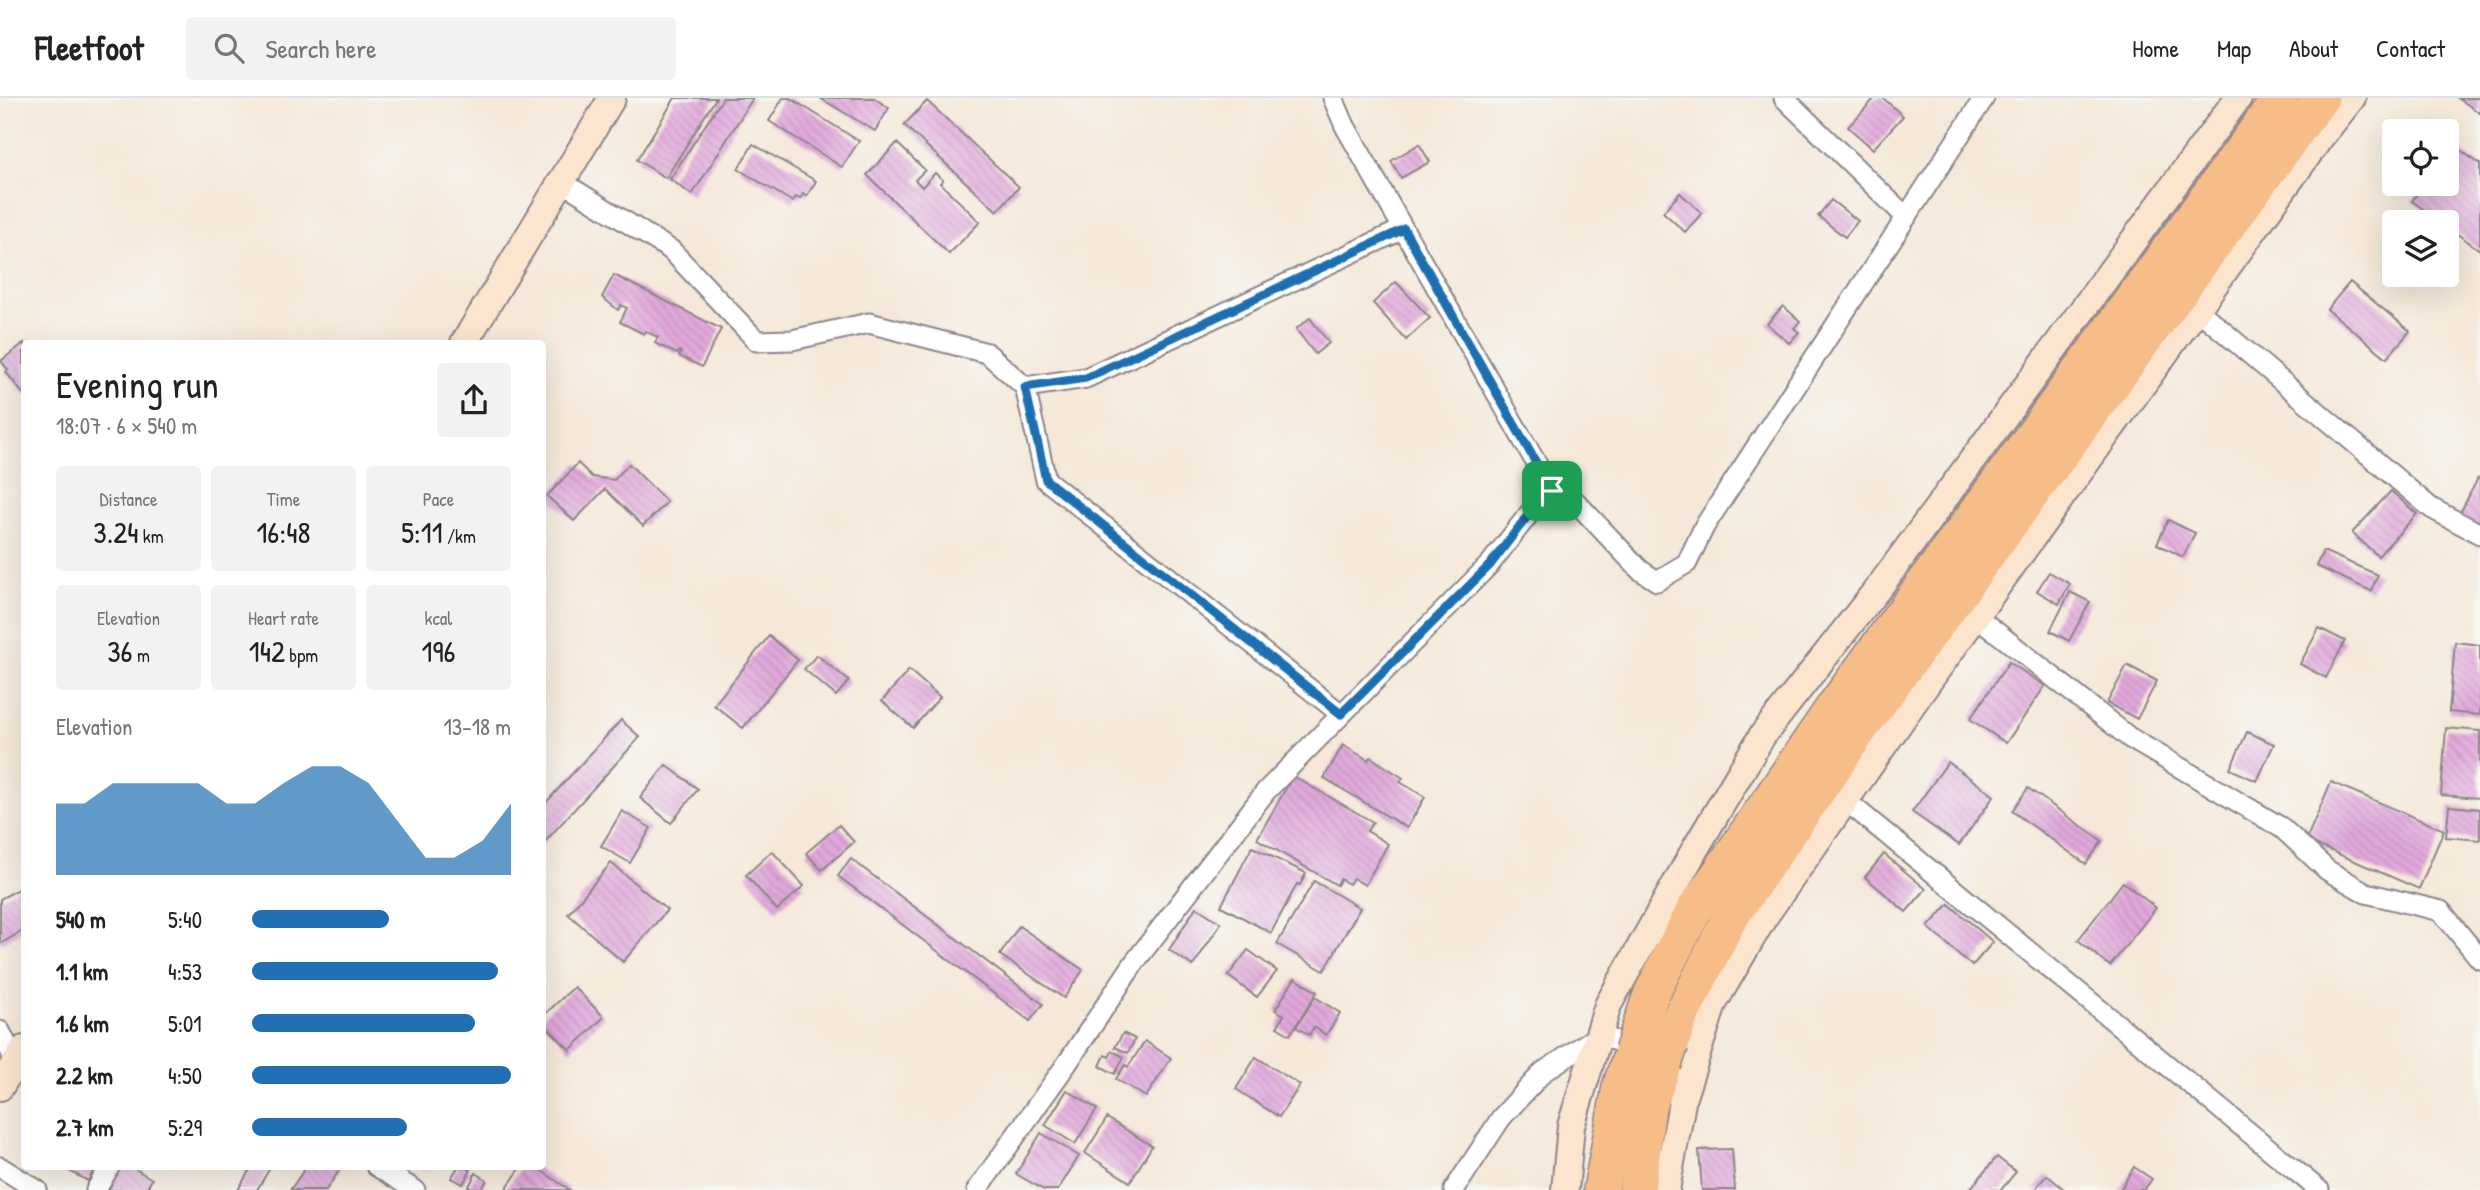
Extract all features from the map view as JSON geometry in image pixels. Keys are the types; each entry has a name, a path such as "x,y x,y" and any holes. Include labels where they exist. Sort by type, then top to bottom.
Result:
{"highway":[{"path":"1637,1190 1648,1107 1659,1052 1651,995 1694,909 1833,708 2280,98"},
{"path":"1601,1190 1620,1087 1659,1052 1679,1020 1736,910 1863,725 2321,98"}],"street":[{"path":"466,340 612,98"},
{"path":"1333,98 1345,126 1552,491 1576,502 1640,570 1657,581 1687,563 1704,527 1984,98"},
{"path":"1784,98 1906,217"},
{"path":"1566,1190 1571,1126 1608,1005 1762,736 1883,582 2238,98"},
{"path":"1659,1052 1713,1004 1765,916 1845,800 2320,138 2352,98"},
{"path":"562,182 671,250 757,341 792,340 869,323 987,353 1025,387 1046,480 1341,714"},
{"path":"1025,387 1086,378 1404,229"},
{"path":"2197,310 2431,508 2480,534"},
{"path":"977,1190 1134,963 1266,791 1490,565 1543,496 1552,491"},
{"path":"1976,616 2130,738 2282,828 2327,870 2366,893 2441,911 2480,959"},
{"path":"1845,800 2319,1190"},
{"path":"0,1031 20,1056 0,1087"},
{"path":"1454,1190 1501,1118 1543,1072 1599,1035 1659,1052 1683,1097 1665,1190"},
{"path":"0,1167 37,1190"},
{"path":"96,1190 108,1170"},
{"path":"382,1170 415,1190"}],"building":[{"path":"675,98 716,98 666,178 637,160"},
{"path":"723,98 753,98 692,195 670,179"},
{"path":"783,98 790,98 859,141 842,167 769,121"},
{"path":"820,98 874,98 889,108 875,131"},
{"path":"1875,98 1883,98 1903,116 1873,149 1848,127"},
{"path":"2458,98 2480,98 2480,113"},
{"path":"927,101 1019,187 997,211 904,125"},
{"path":"897,143 925,170 915,180 922,187 935,173 943,180 940,183 980,222 949,254 867,175"},
{"path":"753,144 816,181 807,196 803,194 800,199 796,197 793,202 738,169"},
{"path":"1419,144 1430,162 1401,178 1391,161"},
{"path":"2459,149 2480,164 2480,250 2459,235 2459,210 2424,210 2412,201 2416,196 2459,196"},
{"path":"1680,193 1702,213 1685,232 1663,212"},
{"path":"1831,200 1858,221 1845,237 1818,216"},
{"path":"614,275 721,329 702,367 679,356 681,352 677,354 655,343 658,337 645,331 644,334 620,322 627,308 621,305 618,310 602,297"},
{"path":"1396,282 1430,318 1406,340 1373,303"},
{"path":"2350,282 2410,331 2387,358 2327,309"},
{"path":"1783,306 1800,321 1794,328 1799,332 1789,343 1767,324"},
{"path":"1310,318 1329,343 1315,354 1296,329"},
{"path":"21,345 21,391 6,372 8,370 1,361"},
{"path":"578,463 592,477 614,480 629,464 667,502 643,526 605,489 574,521 547,496"},
{"path":"2478,478 2480,479 2480,528 2458,517"},
{"path":"2391,491 2417,514 2378,556 2352,533"},
{"path":"2168,520 2195,533 2183,557 2157,544"},
{"path":"2323,551 2378,575 2371,591 2316,566"},
{"path":"2049,572 2070,584 2059,604 2037,591"},
{"path":"2070,592 2090,602 2069,641 2050,631"},
{"path":"2319,628 2345,641 2326,678 2300,664"},
{"path":"769,636 798,660 743,728 714,705"},
{"path":"2455,642 2480,645 2480,715 2449,712"},
{"path":"817,655 849,681 836,696 804,669"},
{"path":"2009,662 2045,686 2006,743 1970,719"},
{"path":"2127,665 2157,681 2137,719 2107,703"},
{"path":"909,670 940,697 913,728 882,701"},
{"path":"621,720 640,737 546,841 546,803"},
{"path":"2446,728 2480,731 2480,798 2441,795"},
{"path":"2247,732 2274,744 2257,781 2230,769"},
{"path":"1343,745 1368,760 1370,757 1403,778 1400,782 1425,797 1407,828 1324,778"},
{"path":"1948,762 1994,796 1959,845 1912,812"},
{"path":"666,765 698,789 671,823 640,798"},
{"path":"1293,776 1373,822 1367,831 1388,844 1365,885 1353,878 1349,884 1340,879 1337,885 1257,839"},
{"path":"2331,782 2444,830 2419,889 2306,840"},
{"path":"2028,788 2102,841 2086,864 2012,811"},
{"path":"2449,806 2480,809 2480,840 2446,837"},
{"path":"622,811 651,828 630,863 601,846"},
{"path":"839,825 854,842 822,870 806,853"},
{"path":"1252,847 1306,873 1300,885 1297,884 1271,933 1221,906"},
{"path":"772,851 804,886 777,910 746,875"},
{"path":"1884,854 1926,889 1906,912 1865,877"},
{"path":"851,859 1043,1004 1030,1021 838,876"},
{"path":"611,863 667,910 623,962 568,914"},
{"path":"1314,881 1360,908 1324,971 1277,944"},
{"path":"2123,882 2156,908 2110,966 2078,940"},
{"path":"21,888 21,932 0,944 0,899"},
{"path":"1949,904 1993,942 1972,966 1928,927"},
{"path":"1196,907 1221,923 1193,966 1169,950"},
{"path":"1019,926 1083,970 1064,998 1000,955"},
{"path":"1248,950 1277,971 1257,997 1228,976"},
{"path":"1295,978 1317,992 1290,1035 1277,1027 1284,1015 1275,1010"},
{"path":"574,987 604,1017 570,1050 546,1026 546,1013"},
{"path":"1315,997 1340,1013 1326,1035 1314,1027 1309,1035 1296,1027"},
{"path":"1123,1033 1135,1039 1128,1053 1115,1047"},
{"path":"1145,1041 1171,1058 1146,1097 1116,1079 1125,1065 1128,1067"},
{"path":"1112,1051 1124,1057 1115,1074 1100,1066 1105,1055 1109,1057"},
{"path":"1256,1057 1300,1085 1279,1117 1236,1089"},
{"path":"1067,1090 1097,1109 1075,1144 1045,1125"},
{"path":"1107,1118 1152,1146 1130,1182 1085,1153"},
{"path":"1041,1133 1079,1156 1058,1190 1044,1190 1016,1174"},
{"path":"1732,1149 1735,1190 1702,1190 1699,1150"},
{"path":"1997,1157 2016,1172 2001,1190 1969,1190"},
{"path":"2134,1167 2152,1179 2144,1190 2120,1190"},
{"path":"67,1170 95,1170 88,1181"},
{"path":"109,1170 137,1170 152,1179 146,1190 109,1190 100,1185"},
{"path":"250,1170 269,1170 257,1190 238,1190"},
{"path":"304,1170 340,1170 326,1190 290,1190"},
{"path":"456,1170 471,1170 463,1184 451,1178"},
{"path":"519,1170 540,1170 570,1190 505,1190"},
{"path":"476,1173 487,1180 481,1190 468,1188"},
{"path":"2047,1175 2065,1190 2034,1190"}],"route":[{"path":"1404,229 1552,491 1543,496 1490,565 1341,714 1046,480 1025,387 1086,378 1404,229"}]}
